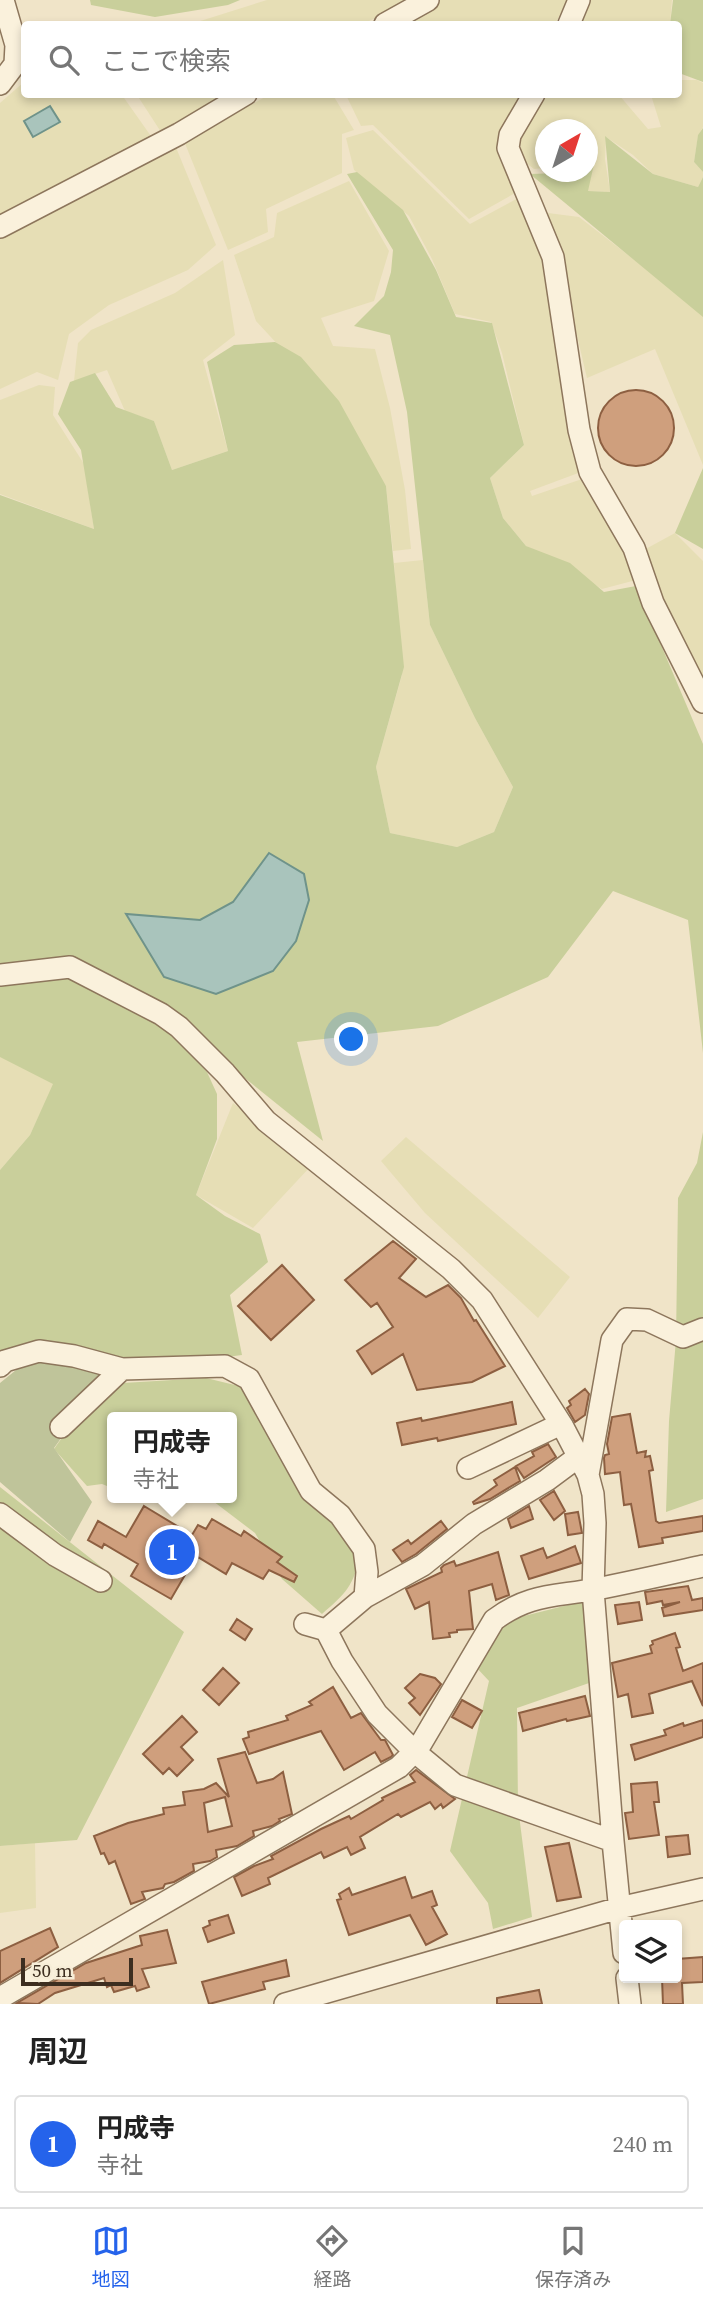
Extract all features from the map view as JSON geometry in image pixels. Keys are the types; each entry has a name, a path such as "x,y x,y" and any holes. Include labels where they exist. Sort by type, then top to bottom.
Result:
{"street":[{"path":"0,84 15,64 16,45 3,0"},
{"path":"390,21 428,0"},
{"path":"570,21 579,0"},
{"path":"0,227 179,134 239,98"},
{"path":"532,98 510,135 508,148 553,257 579,430 590,472 634,548 653,603 703,702"},
{"path":"0,975 70,967 161,1014 179,1027 225,1073 266,1121 451,1269 482,1300 561,1424 583,1466 593,1494 593,1590 620,1920"},
{"path":"583,1466 612,1340 627,1319 646,1320 683,1337 703,1329"},
{"path":"0,1366 39,1351 74,1356 122,1369 225,1366 249,1379 311,1490 340,1515 364,1549 367,1572 365,1597"},
{"path":"61,1427 122,1369"},
{"path":"468,1468 561,1424"},
{"path":"583,1466 547,1480 474,1524 422,1565 316,1627 377,1714 415,1752 455,1785 613,1841"},
{"path":"0,1514 55,1555 101,1581"},
{"path":"0,1998 399,1767 415,1752 494,1620 511,1607 542,1596 593,1590 703,1566"},
{"path":"285,2004 619,1908 703,1889"},
{"path":"628,1983 630,2004"}],"shaded area":[{"path":"267,0 412,0 369,21 200,21"},
{"path":"436,0 568,0 557,21 401,21"},
{"path":"588,0 672,0 670,21 582,21"},
{"path":"682,80 697,80 703,83 703,127 698,136 694,162 703,172 698,187 653,174 633,155 606,137 605,159 610,192 587,191 589,182 598,182 598,119 535,119 535,169 521,159 520,139 543,98 622,98 648,129 661,127 652,98 682,98"},
{"path":"21,85 21,98 124,98 153,139 0,216 0,103"},
{"path":"139,98 222,98 161,132"},
{"path":"263,98 335,98 354,130 342,134 342,173 266,209 268,232 228,250 184,141"},
{"path":"347,98 520,98 500,137 517,192 469,219 373,125 361,126"},
{"path":"373,130 470,224 520,197 544,258 581,472 530,491 532,496 585,478 640,579 602,589 526,546 503,518 490,478 524,445 502,353 491,322 455,314 432,259 409,216 354,170 346,138"},
{"path":"175,145 216,245 188,270 109,305 69,334 58,380 37,372 0,389 0,232"},
{"path":"349,181 389,251 374,301 321,318 333,346 375,349 390,408 405,490 411,549 393,551 386,486 281,348 256,321 234,255 274,237 277,213"},
{"path":"548,213 579,217 703,313 703,465 655,349 587,378"},
{"path":"223,260 235,335 203,360 228,451 172,470 154,421 125,411 107,370 74,381 78,343 91,330 175,293"},
{"path":"39,385 55,387 53,415 84,464 94,529 0,494 0,400"},
{"path":"675,533 703,561 703,689 642,551"},
{"path":"423,560 430,625 475,718 513,787 494,832 457,847 390,833 376,767 402,675 394,563"},
{"path":"0,1056 54,1084 30,1135 0,1170"},
{"path":"233,1103 311,1166 253,1228 196,1195"},
{"path":"406,1137 570,1277 538,1318 425,1213 381,1161"},
{"path":"35,1843 36,1908 0,1913 0,1846"}],"green space":[{"path":"90,0 240,0 228,5 155,17 91,5"},
{"path":"673,0 703,0 703,82 682,74 682,21 670,21"},
{"path":"703,128 703,172 694,162 698,135"},
{"path":"605,136 653,174 698,187 703,177 703,317 540,182 590,182 588,191 610,192"},
{"path":"357,172 403,210 436,270 456,317 492,323 524,445 490,478 503,518 526,546 570,563 604,592 636,586 703,744 703,1053 688,920 613,891 548,977 438,1026 297,1042 323,1141 246,1079 170,1012 161,1022 207,1072 217,1094 217,1139 196,1195 225,1216 260,1234 268,1262 230,1295 242,1355 149,1367 0,1357 0,1170 30,1135 53,1084 0,1057 0,495 94,529 81,450 58,414 70,382 95,373 116,407 154,421 172,470 228,451 207,362 234,345 275,342 301,357 339,401 386,486 404,667 376,767 390,833 457,847 494,832 513,787 475,718 430,625 407,412 390,335 354,326 384,296 391,272 393,250 347,174"},
{"path":"703,468 703,549 675,533"},
{"path":"703,1132 703,1499 666,1512 669,1421 676,1340 678,1198 697,1163"},
{"path":"31,1358 109,1371 54,1448 92,1502 70,1542 0,1482 0,1383"},
{"path":"109,1371 123,1383 206,1378 247,1388 359,1555 352,1582 322,1614 282,1579 255,1533 216,1503 237,1503 237,1412 107,1412 107,1486 87,1486 54,1449"},
{"path":"0,1487 184,1632 77,1840 0,1846"},
{"path":"584,1601 592,1682 517,1708 518,1807 532,1917 493,1929 488,1903 450,1851 489,1681 475,1666 508,1620"}],"water":[{"path":"50,106 60,122 33,137 24,121"},
{"path":"269,853 304,874 309,900 296,941 273,971 216,994 164,977 126,914 200,920 233,902"}],"building":[{"path":"644,390 657,396 668,407 674,420 672,443 657,460 644,466 628,466 615,460 600,443 598,420 604,407 621,392"},
{"path":"393,1241 416,1259 399,1278 426,1297 448,1285 461,1298 505,1366 472,1382 417,1390 403,1354 372,1374 357,1351 393,1327 377,1303 371,1307 345,1280"},
{"path":"282,1265 314,1300 271,1340 238,1306"},
{"path":"585,1389 589,1394 585,1415 575,1422 567,1408 571,1405 569,1401"},
{"path":"512,1402 516,1424 438,1441 437,1438 402,1445 397,1423 421,1418 422,1421"},
{"path":"630,1414 637,1453 646,1451 645,1457 650,1456 653,1470 649,1471 656,1521 659,1523 703,1516 703,1531 662,1538 663,1543 639,1547 631,1504 624,1505 620,1472 605,1474 604,1458 609,1454 607,1444 612,1417"},
{"path":"548,1444 556,1457 524,1478 516,1466 534,1456 532,1452"},
{"path":"515,1467 520,1481 490,1499 474,1504 473,1502 497,1485 494,1480"},
{"path":"554,1491 565,1511 554,1520 540,1500"},
{"path":"144,1506 192,1535 198,1525 206,1529 212,1519 241,1536 244,1531 282,1557 277,1562 297,1576 294,1582 269,1570 263,1579 232,1563 226,1574 196,1556 171,1599 131,1576 138,1564 104,1544 102,1548 88,1540 98,1521 126,1537"},
{"path":"529,1506 533,1519 511,1528 508,1519"},
{"path":"578,1512 582,1533 568,1535 565,1514"},
{"path":"441,1521 447,1529 402,1562 393,1550 408,1540 411,1544"},
{"path":"575,1546 581,1563 529,1579 521,1556 543,1548 547,1558"},
{"path":"498,1552 509,1595 496,1600 492,1584 469,1591 473,1629 457,1630 449,1633 450,1637 433,1639 429,1602 415,1609 406,1589 442,1572 444,1565 454,1561 456,1566"},
{"path":"688,1586 692,1600 703,1598 703,1610 664,1616 662,1608 680,1602 647,1604 645,1592"},
{"path":"639,1602 642,1620 618,1624 615,1605"},
{"path":"237,1619 252,1629 245,1640 230,1630"},
{"path":"675,1633 680,1647 676,1648 683,1671 703,1663 703,1706 692,1681 649,1694 653,1713 632,1717 628,1694 618,1697 612,1663 652,1653 652,1641"},
{"path":"223,1668 239,1683 219,1705 203,1690"},
{"path":"420,1674 435,1678 441,1684 420,1715 409,1703 415,1698 405,1688"},
{"path":"333,1687 351,1718 361,1713 381,1740 385,1740 393,1755 391,1757 381,1762 375,1752 344,1770 321,1731 249,1754 243,1739 249,1737 248,1732 288,1720 286,1716 312,1705 309,1702"},
{"path":"585,1696 590,1716 567,1721 566,1719 523,1731 519,1713"},
{"path":"462,1700 482,1711 472,1728 452,1717"},
{"path":"182,1716 197,1732 181,1747 193,1760 177,1776 169,1768 163,1774 143,1754"},
{"path":"703,1720 703,1737 635,1760 631,1745 666,1735 664,1730 683,1723 684,1726"},
{"path":"245,1752 257,1783 273,1779 283,1772 292,1814 279,1819 280,1821 272,1826 253,1831 254,1836 237,1846 216,1850 217,1857 193,1864 194,1871 165,1884 163,1888 142,1892 145,1899 131,1904 115,1861 109,1864 104,1853 101,1854 94,1836 128,1823 164,1814 163,1808 185,1805 183,1792 204,1789 216,1783 229,1797 218,1759","holes":["225,1797 232,1826 208,1832 204,1803"]},
{"path":"416,1770 455,1799 443,1808 441,1804 435,1809 430,1802 401,1817 398,1814 360,1837 365,1848 351,1855 347,1847 324,1858 321,1852 268,1878 270,1884 242,1896 234,1877 273,1859 271,1856 321,1829 349,1816 351,1819 383,1800 382,1798 415,1782 410,1775"},
{"path":"657,1782 659,1802 654,1802 659,1835 629,1839 625,1813 633,1812 631,1784"},
{"path":"688,1835 690,1854 668,1857 666,1837"},
{"path":"569,1843 581,1897 557,1901 545,1847"},
{"path":"405,1877 412,1898 432,1891 437,1905 432,1907 447,1934 426,1945 410,1915 349,1935 337,1900 341,1899 339,1894 349,1888 352,1895"},
{"path":"228,1915 234,1933 208,1942 203,1928 210,1925 209,1921"},
{"path":"50,1928 58,1947 0,1983 0,1951"},
{"path":"167,1930 176,1963 142,1969 149,1987 137,1991 135,1986 114,1992 111,1985 107,1987 104,1978 55,1993 38,2004 17,2003 86,1963 142,1945 140,1936"},
{"path":"703,1957 703,1982 682,1983 682,1959"},
{"path":"286,1960 289,1976 263,1982 265,1989 209,2004 202,1982"},
{"path":"662,1983 682,1983 683,2004 663,2004"},
{"path":"539,1990 542,2004 497,2004 497,1998"}],"place":[{"name":"円成寺","path":"172,1552"}]}
